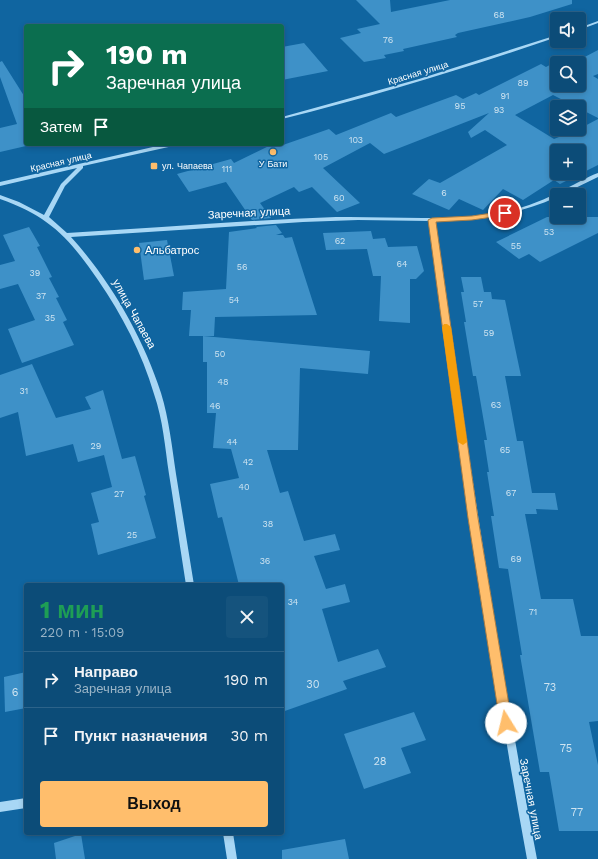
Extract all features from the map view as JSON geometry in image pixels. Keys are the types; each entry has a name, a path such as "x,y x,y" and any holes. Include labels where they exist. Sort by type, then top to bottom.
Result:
{"street":[{"path":"586,26 598,22"},
{"name":"Красная улица","path":"284,117 381,92 550,38"},
{"name":"Красная улица","path":"0,184 165,146"},
{"path":"46,217 63,185 83,166"},
{"name":"Заречная улица","path":"67,235 336,219 432,220 472,218 516,211 536,204 598,175"},
{"name":"улица Чапаева","path":"0,197 25,206 46,217 67,235 91,265 119,307 136,338 158,395 166,427 190,583"},
{"name":"Заречная улица","path":"432,220 475,526 511,754 532,859"},
{"path":"0,807 24,803"},
{"path":"228,835 232,859"}],"building":[{"path":"356,0 390,0 391,12 450,0 572,0 572,4 530,17 458,33 455,35 457,37 403,49 404,51 384,55 386,58 364,62 340,38 361,33 357,29 380,24"},
{"path":"304,43 328,71 284,80 284,47"},
{"path":"598,50 598,74 593,76 598,79 598,118 586,112 586,100 563,100 553,95 515,115 554,139 562,136 586,136 586,125 598,119 598,165 586,171 586,144 550,144 550,180 554,180 523,200 503,189 483,210 459,199 449,210 412,194 429,179 440,183 507,145 485,130 471,138 468,132 489,113 384,154 370,143 323,168 360,203 337,212 312,187 299,192 294,187 260,203 271,218 252,220 226,182 189,192 177,174 231,159 234,163 269,146 284,146 284,145 329,129 336,135 391,113 396,117 456,95 463,99 476,93 479,95 541,64 546,67 550,65 550,92 586,92 586,56"},
{"path":"2,61 24,96 24,146 26,146 0,152 0,128 17,124 0,77 0,62"},
{"path":"554,180 568,180 560,184"},
{"path":"547,217 550,217 550,224 586,224 586,217 598,217 598,233 540,262 529,254 519,259 496,242"},
{"path":"276,225 282,233 276,235 283,235 285,238 292,237 317,315 215,317 214,336 189,336 191,310 182,310 183,292 226,289 229,232"},
{"path":"29,227 40,246 37,247 52,277 49,278 59,297 56,298 67,320 63,322 74,345 22,363 8,329 35,320 18,284 0,289 0,265 15,261 3,235"},
{"path":"371,231 373,239 385,238 388,247 417,246 424,271 416,279 410,279 410,323 379,321 381,276 373,276 367,249 326,250 323,233"},
{"path":"167,240 174,276 144,280 139,243"},
{"path":"461,277 481,277 484,292 491,292 492,299 505,300 521,376 505,376 517,441 523,441 532,493 555,493 558,510 536,509 537,514 525,514 541,599 573,599 581,636 598,636 598,721 589,722 598,765 598,831 559,831 549,772 540,772 520,655 522,655 508,569 499,568 491,516 494,516 487,472 489,472 484,440 487,440 476,376 473,376 464,322 466,322 461,292 464,292"},
{"path":"203,336 370,351 368,374 300,368 298,450 267,450 280,493 288,491 304,541 335,534 340,550 314,556 326,589 345,584 350,602 322,609 338,662 378,649 386,667 343,681 347,689 284,711 284,583 238,583 222,517 218,518 210,484 239,478 231,449 213,448 216,413 207,413 207,362 203,362"},
{"path":"32,364 56,418 91,409 85,397 103,390 122,459 135,456 146,495 144,496 156,538 98,555 91,524 99,522 91,493 112,487 104,455 78,462 73,444 26,456 18,412 0,418 0,375"},
{"path":"24,672 24,708 5,712 4,677"},
{"path":"414,712 426,740 401,748 411,773 364,789 344,734"},
{"path":"81,835 85,859 56,859 54,843"},
{"path":"345,839 349,859 282,859 282,850"}],"slow traffic":[{"path":"447,327 463,442"}],"place":[{"name":"У Бати","path":"273,152"},
{"name":"ул. Чапаева","path":"154,166"},
{"name":"Альбатрос","path":"137,250"}],"route":[{"path":"505,213 472,218 432,220 473,518 506,723"}]}
